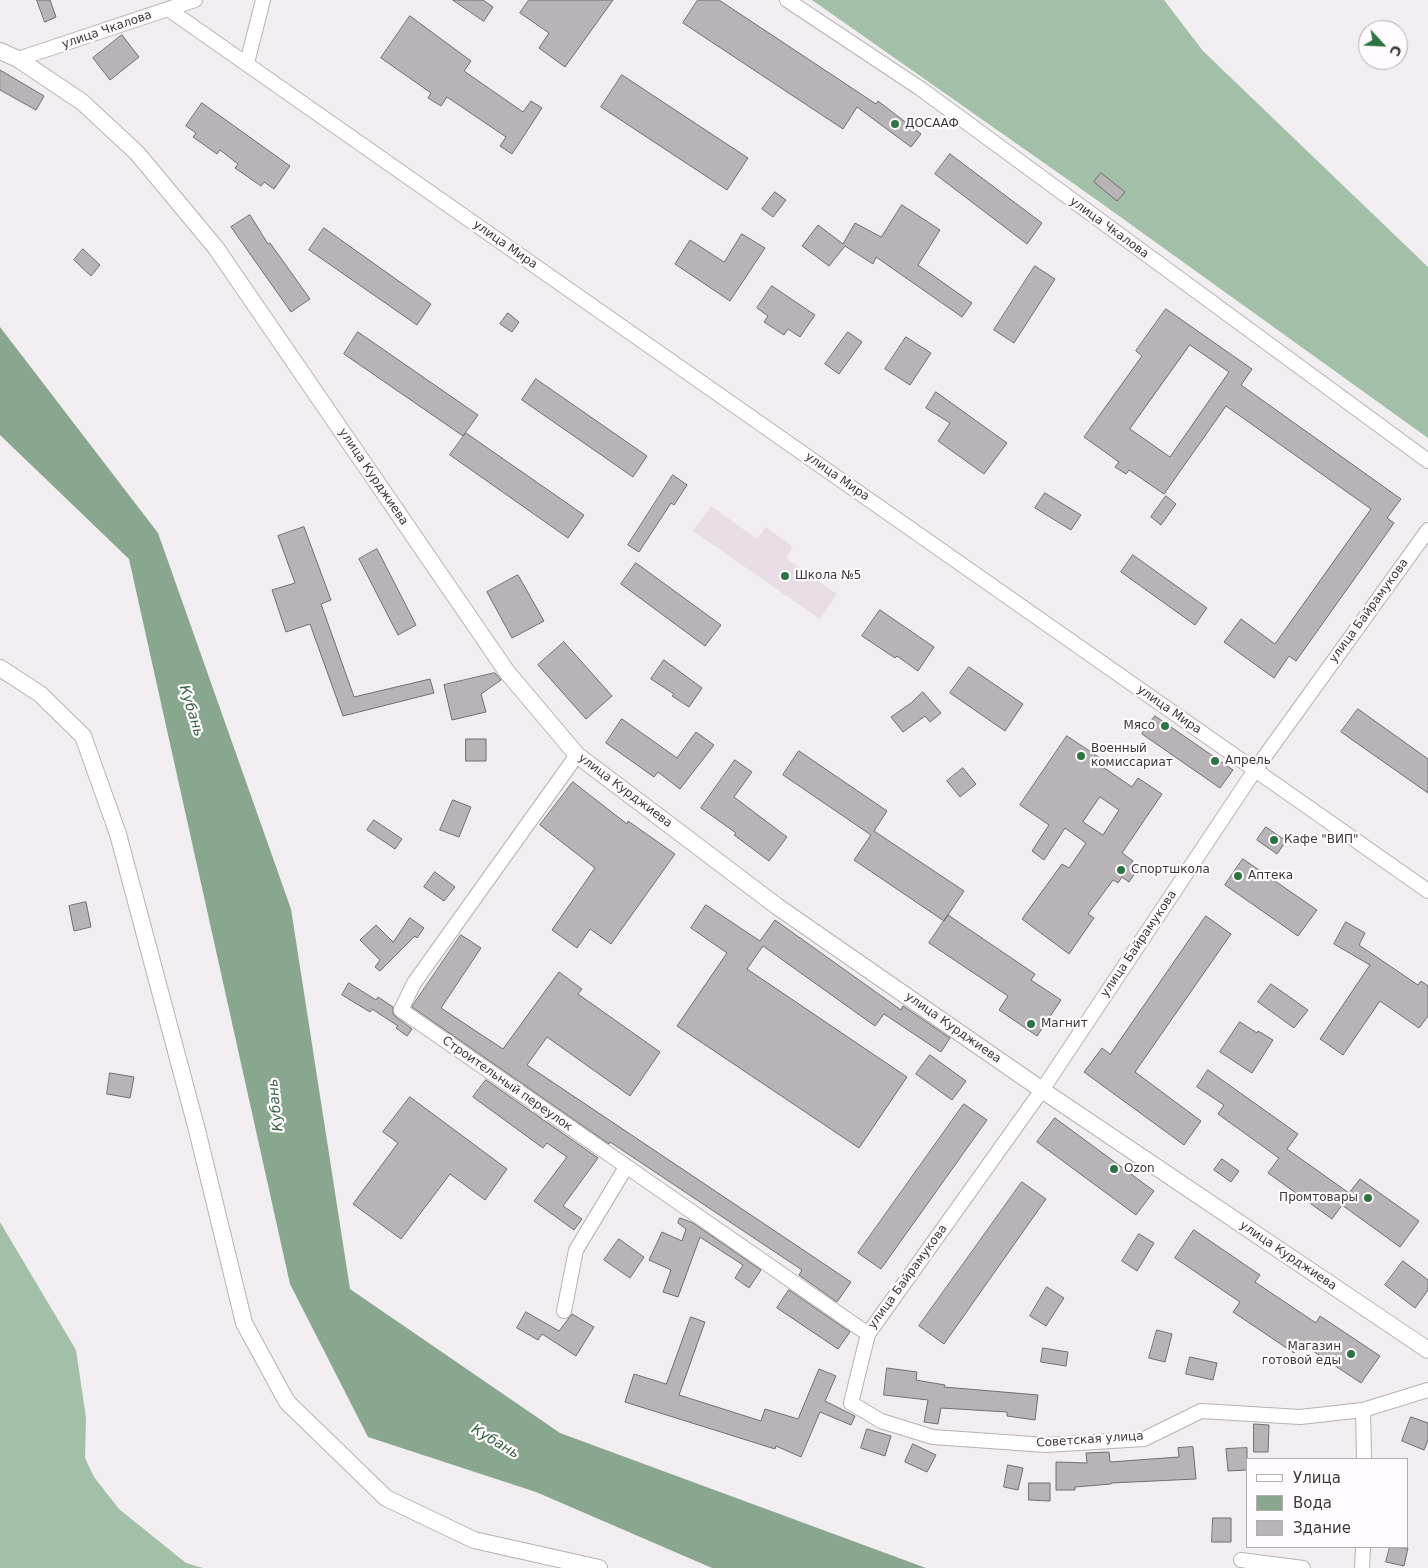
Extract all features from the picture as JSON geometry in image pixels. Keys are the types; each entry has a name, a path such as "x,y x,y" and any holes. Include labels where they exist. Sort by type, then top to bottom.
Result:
{"street":[{"name":"улица Чкалова","path":"18,59 195,0"},
{"path":"246,63 263,0"},
{"name":"улица Чкалова","path":"787,0 921,89 1428,461"},
{"name":"улица Мира","path":"168,9 1428,891"},
{"name":"улица Курджиева","path":"0,51 18,59 82,102 137,153 216,248 507,672 577,755 778,907 1042,1090 1428,1350"},
{"name":"улица Байрамукова","path":"868,1334 1042,1090 1255,770 1428,530"},
{"path":"0,668 40,694 82,736 118,834 197,1130 244,1323 287,1402 386,1498 474,1540 599,1568"},
{"name":"Строительный переулок","path":"577,755 414,983 401,1010 868,1334"},
{"path":"564,1311 576,1250 626,1167"},
{"name":"Советская улица","path":"868,1334 851,1403 881,1421 934,1437 1046,1445 1144,1439 1201,1411 1300,1417 1363,1410 1428,1390"},
{"path":"1363,1410 1364,1458"},
{"path":"1362,1568 1363,1548"},
{"path":"1241,1560 1303,1568"}],"shaded area":[{"path":"812,0 1164,0 1203,51 1428,267 1428,438 1094,198"},
{"name":"Школа №5","path":"711,506 757,539 766,527 793,547 786,558 837,594 820,619 693,531"},
{"path":"0,1222 76,1350 86,1418 85,1458 94,1477 119,1509 186,1563 203,1568 0,1568"}],"water":[{"name":"Кубань","path":"0,327 158,533 291,909 350,1289 560,1433 926,1568 712,1568 536,1492 368,1437 290,1284 129,559 0,435"}],"building":[{"path":"37,0 50,0 56,17 45,22"},
{"path":"453,0 483,0 493,7 484,21"},
{"path":"529,0 613,0 565,67 539,48 549,33 520,13"},
{"path":"698,0 719,0 876,104 878,101 921,134 911,147 857,107 843,129 683,23"},
{"path":"410,16 471,61 464,71 523,112 531,101 542,108 512,154 500,146 506,137 447,97 441,106 428,98 431,93 381,58"},
{"path":"122,35 139,57 110,80 93,58"},
{"path":"0,70 44,96 36,110 0,90"},
{"path":"622,75 748,158 727,190 601,107"},
{"path":"202,103 290,166 274,189 264,182 261,186 235,168 238,164 220,150 217,154 193,137 196,133 186,126"},
{"path":"950,154 1042,223 1027,244 935,174"},
{"path":"1101,173 1125,192 1117,201 1094,182"},
{"path":"775,192 786,200 773,217 762,209"},
{"path":"902,205 940,230 918,265 972,303 962,317 876,257 873,264 845,246 829,266 802,246 818,225 843,244 855,223 881,237"},
{"path":"250,215 268,244 270,243 310,299 291,312 231,227"},
{"path":"324,228 431,304 417,325 309,250"},
{"path":"742,234 765,248 730,301 675,264 690,240 724,262"},
{"path":"83,249 100,265 91,276 74,260"},
{"path":"1035,266 1055,279 1014,343 994,330"},
{"path":"772,286 815,315 800,337 788,329 784,335 764,322 768,316 757,308"},
{"path":"1166,309 1252,369 1241,385 1401,499 1387,518 1394,523 1296,661 1289,656 1274,678 1224,642 1241,619 1275,644 1371,509 1226,406 1164,494 1129,470 1126,474 1115,467 1119,462 1084,437 1142,356 1136,351","holes":["1190,345 1229,372 1170,457 1130,429"]},
{"path":"508,313 519,322 512,332 500,324"},
{"path":"358,332 478,415 463,436 344,354"},
{"path":"848,332 862,342 839,374 825,364"},
{"path":"906,337 931,353 910,385 885,369"},
{"path":"536,379 647,456 633,477 522,400"},
{"path":"936,392 1007,443 984,474 938,441 950,423 926,408"},
{"path":"466,433 584,515 568,538 450,455"},
{"path":"673,475 687,485 674,505 671,503 639,552 628,545"},
{"path":"1045,493 1081,515 1071,530 1035,508"},
{"path":"1166,496 1176,504 1161,525 1151,517"},
{"path":"304,527 331,600 321,604 354,697 430,679 434,693 343,716 310,624 286,632 272,590 295,583 278,536"},
{"path":"377,549 416,625 398,635 359,559"},
{"path":"1133,555 1207,608 1195,625 1121,572"},
{"path":"636,563 721,625 705,646 621,584"},
{"path":"518,575 544,621 512,638 487,592"},
{"path":"880,610 934,647 918,671 897,656 895,658 862,636"},
{"path":"564,642 612,696 586,719 538,665"},
{"path":"664,660 702,688 689,707 672,696 674,694 651,679"},
{"path":"969,667 1023,704 1005,731 950,693"},
{"path":"495,673 501,680 481,694 486,712 452,720 444,685"},
{"path":"923,692 941,713 930,722 925,716 903,732 891,717"},
{"path":"1358,709 1428,759 1428,793 1341,732"},
{"path":"1155,716 1233,770 1220,788 1142,734"},
{"path":"622,719 677,758 696,732 714,745 680,789 658,772 654,777 606,743"},
{"path":"1067,736 1100,758 1097,763 1132,787 1138,778 1162,794 1122,853 1133,861 1130,865 1137,870 1129,882 1122,877 1118,883 1113,880 1088,914 1094,918 1069,954 1022,919 1062,864 1069,868 1086,843 1065,828 1044,860 1032,851 1049,825 1020,805","holes":["1100,797 1119,810 1103,835 1083,822"]},
{"path":"466,739 486,739 486,761 466,761"},
{"path":"799,751 887,811 874,831 964,891 944,921 854,860 871,835 783,775"},
{"path":"735,760 752,772 734,797 787,837 769,861 734,835 736,833 701,808"},
{"path":"963,768 976,784 960,797 947,781"},
{"path":"573,782 627,824 628,821 675,854 611,944 590,929 577,948 552,930 595,868 540,825"},
{"path":"453,800 471,807 459,837 440,830"},
{"path":"374,820 402,839 395,849 367,830"},
{"path":"1266,827 1286,841 1277,854 1257,840"},
{"path":"1243,859 1317,910 1298,936 1225,885"},
{"path":"435,872 455,887 444,901 424,887"},
{"path":"86,902 91,927 74,931 69,906"},
{"path":"706,905 760,941 775,920 901,1010 903,1006 950,1038 941,1052 884,1014 875,1026 763,946 747,969 907,1077 859,1148 677,1026 727,953 691,928"},
{"path":"948,915 1035,974 1031,980 1061,1000 1037,1036 999,1010 1008,996 929,943"},
{"path":"1206,916 1231,934 1135,1072 1201,1121 1184,1145 1084,1072 1102,1048 1110,1054"},
{"path":"410,918 424,928 417,938 415,936 380,971 375,967 380,960 360,940 376,925 393,942"},
{"path":"1346,922 1365,933 1359,945 1418,985 1421,981 1428,986 1428,1016 1419,1028 1380,1001 1343,1055 1320,1039 1370,965 1334,944"},
{"path":"461,935 481,948 441,1008 503,1049 559,972 582,989 578,994 660,1052 630,1096 547,1037 527,1065 851,1282 837,1302 799,1275 802,1270 610,1142 609,1144 412,1007"},
{"path":"349,983 376,1000 378,997 393,1007 393,1014 412,1029 407,1036 396,1028 398,1026 372,1009 370,1012 342,995"},
{"path":"1271,984 1308,1010 1294,1028 1258,1002"},
{"path":"1240,1022 1257,1033 1258,1031 1273,1040 1252,1073 1220,1052"},
{"path":"930,1055 966,1081 952,1100 916,1074"},
{"path":"1208,1070 1298,1134 1287,1149 1349,1193 1360,1179 1419,1221 1400,1247 1342,1205 1332,1219 1268,1173 1279,1158 1218,1114 1224,1105 1197,1087"},
{"path":"110,1073 134,1077 130,1098 107,1094"},
{"path":"486,1080 598,1158 563,1206 582,1219 574,1230 534,1201 567,1157 547,1143 543,1148 473,1097"},
{"path":"410,1097 507,1169 485,1200 450,1174 401,1239 353,1204 398,1143 383,1132"},
{"path":"964,1104 987,1120 881,1269 858,1253"},
{"path":"1055,1118 1154,1191 1136,1215 1037,1142"},
{"path":"1222,1159 1239,1171 1231,1182 1214,1170"},
{"path":"1022,1182 1046,1199 944,1344 919,1326"},
{"path":"680,1218 693,1223 761,1270 749,1288 735,1278 743,1265 700,1237 678,1297 663,1292 671,1270 649,1260 662,1232 682,1241 686,1229 678,1223"},
{"path":"1194,1230 1260,1275 1255,1282 1316,1323 1320,1316 1380,1356 1361,1383 1301,1343 1294,1353 1233,1312 1240,1302 1175,1258"},
{"path":"1139,1234 1154,1243 1137,1271 1122,1261"},
{"path":"619,1239 644,1257 630,1278 604,1260"},
{"path":"1403,1261 1428,1280 1428,1290 1415,1308 1385,1285"},
{"path":"1047,1287 1064,1298 1046,1326 1030,1316"},
{"path":"789,1290 850,1332 838,1349 777,1308"},
{"path":"526,1312 559,1331 572,1314 594,1327 576,1356 542,1334 538,1340 517,1328"},
{"path":"691,1317 705,1322 679,1395 761,1421 765,1409 798,1419 819,1369 836,1376 825,1401 855,1416 851,1425 820,1412 801,1457 776,1446 775,1449 625,1402 634,1374 666,1384"},
{"path":"1157,1330 1172,1334 1165,1362 1149,1358"},
{"path":"1043,1348 1068,1352 1066,1366 1041,1362"},
{"path":"1190,1357 1217,1363 1213,1380 1186,1374"},
{"path":"887,1368 917,1372 916,1380 945,1385 944,1387 1038,1395 1035,1420 1007,1416 1007,1412 941,1408 938,1424 924,1422 928,1400 884,1395"},
{"path":"1411,1417 1428,1423 1428,1440 1424,1450 1402,1441"},
{"path":"1254,1424 1269,1425 1268,1452 1254,1452"},
{"path":"867,1429 891,1436 885,1456 861,1448"},
{"path":"913,1444 936,1455 927,1472 905,1462"},
{"path":"1193,1447 1196,1479 1111,1483 1075,1487 1075,1490 1056,1490 1056,1462 1087,1463 1086,1453 1109,1452 1110,1462 1179,1457 1178,1448"},
{"path":"1247,1448 1246,1470 1228,1471 1226,1449"},
{"path":"1008,1465 1023,1468 1018,1490 1004,1487"},
{"path":"1029,1483 1050,1483 1050,1501 1029,1500"},
{"path":"1213,1518 1231,1518 1231,1542 1212,1542"},
{"path":"1390,1548 1408,1548 1404,1566 1386,1562"}],"place":[{"name":"ДОСААФ","path":"895,124"},
{"name":"Школа №5","path":"785,576"},
{"name":"Мясо","path":"1165,726"},
{"name":"Военный комиссариат","path":"1081,756"},
{"name":"Апрель","path":"1215,761"},
{"name":"Кафе \"ВИП\"","path":"1274,840"},
{"name":"Спортшкола","path":"1121,870"},
{"name":"Аптека","path":"1238,876"},
{"name":"Магнит","path":"1031,1024"},
{"name":"Ozon","path":"1114,1169"},
{"name":"Промтовары","path":"1368,1198"},
{"name":"Магазин готовой еды","path":"1351,1354"}]}
